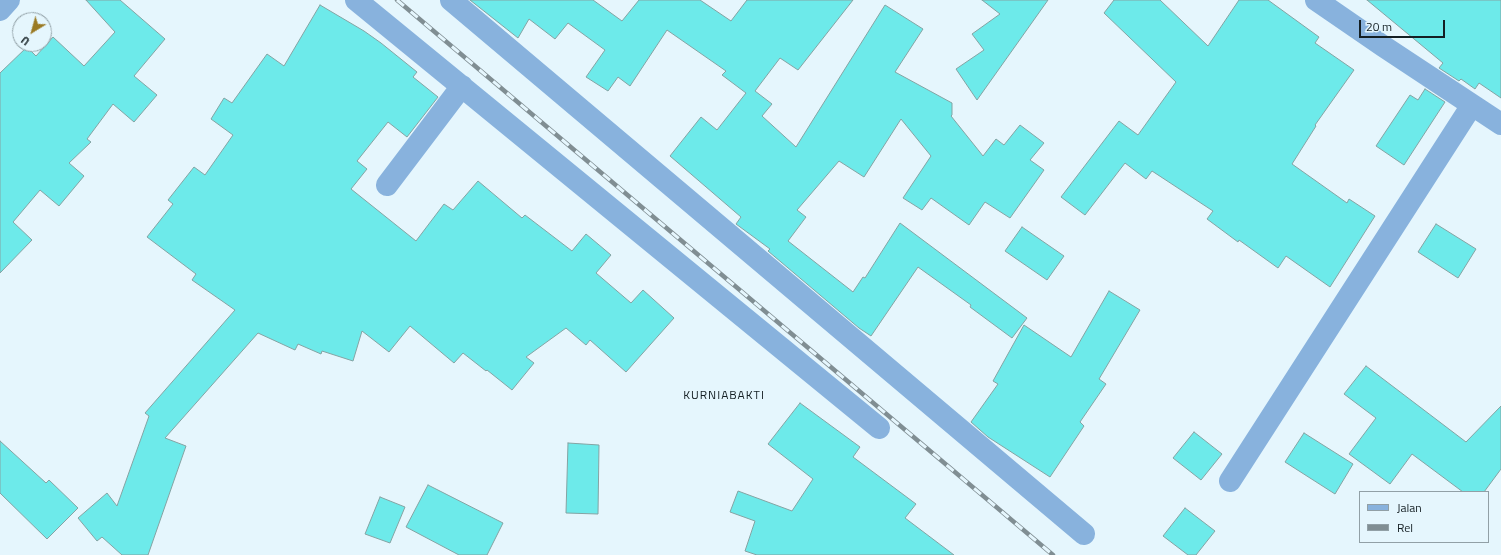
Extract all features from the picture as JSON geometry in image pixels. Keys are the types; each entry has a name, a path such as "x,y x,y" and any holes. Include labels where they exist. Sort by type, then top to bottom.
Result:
{"street":[{"path":"0,10 9,0"},
{"path":"356,0 879,428"},
{"path":"451,0 1084,534"},
{"path":"1316,0 1501,124"},
{"path":"387,185 462,86"},
{"path":"1230,481 1472,105"}],"building":[{"path":"86,0 120,0 165,39 134,76 157,95 134,122 113,104 87,139 91,142 69,163 84,176 59,206 40,190 13,222 32,240 0,273 0,73 22,52 32,52 36,56 40,52 52,52 53,37 84,66 115,32"},
{"path":"470,0 593,0 622,21 639,0 700,0 731,21 747,0 853,0 798,70 780,58 755,91 772,104 762,116 796,147 885,5 923,29 895,72 952,103 951,116 983,156 996,139 1004,145 1020,125 1044,143 1030,160 1044,170 1010,218 985,202 969,225 931,198 922,210 903,198 931,156 901,119 864,177 839,161 797,210 806,217 788,241 853,292 863,277 865,278 900,223 1027,318 1012,338 970,307 971,305 918,267 871,336 859,328 768,251 770,249 736,224 741,217 670,156 701,117 717,130 746,93 722,75 726,71 667,30 630,86 618,77 608,91 586,77 605,50 568,23 555,39 529,19 518,38"},
{"path":"982,0 1048,0 977,100 956,69 984,50 972,34 1000,14"},
{"path":"1114,0 1160,0 1208,46 1239,0 1268,0 1319,37 1315,43 1354,70 1315,125 1316,126 1292,164 1347,203 1349,199 1375,216 1330,287 1286,256 1278,268 1239,240 1238,242 1207,219 1213,211 1152,171 1146,179 1125,163 1085,215 1061,197 1119,121 1138,135 1176,82 1104,13"},
{"path":"1367,0 1501,0 1501,98 1479,83 1475,89 1461,79 1459,81 1439,68 1443,63"},
{"path":"320,5 381,43 417,72 413,77 438,97 407,137 388,122 357,161 367,169 351,189 416,241 444,204 453,210 478,181 522,218 525,215 572,251 586,234 611,255 596,273 631,303 643,290 674,318 626,372 590,340 586,345 566,328 526,357 534,363 512,390 463,353 454,363 410,326 389,352 362,331 353,361 322,351 321,354 298,344 295,350 258,333 165,438 186,446 148,555 122,555 102,537 97,541 78,518 107,493 117,506 149,416 145,413 235,310 192,280 196,274 147,237 173,204 168,200 194,167 205,175 233,135 211,119 224,98 232,103 267,54 284,66"},
{"path":"1425,89 1445,102 1404,165 1376,146 1410,95 1418,100"},
{"path":"1436,224 1476,249 1458,278 1418,252"},
{"path":"1022,227 1064,256 1047,280 1005,251"},
{"path":"1109,291 1140,310 1099,379 1106,384 1080,422 1084,426 1050,477 988,437 971,422 998,384 993,381 1024,325 1071,357"},
{"path":"1366,366 1466,442 1501,406 1501,469 1485,491 1462,491 1412,454 1390,484 1349,454 1376,418 1344,394"},
{"path":"800,403 860,447 853,457 916,504 905,518 954,555 757,555 745,551 755,521 730,512 738,491 792,511 813,479 768,444"},
{"path":"1194,432 1222,454 1201,480 1173,458"},
{"path":"1304,433 1353,464 1335,494 1285,462"},
{"path":"0,441 46,483 49,480 78,508 47,539 0,493"},
{"path":"568,443 599,445 598,514 566,513"},
{"path":"428,485 503,523 487,555 459,555 406,527"},
{"path":"380,497 405,507 390,543 365,534"},
{"path":"1185,508 1215,531 1196,555 1188,555 1163,536"}],"railway":[{"path":"397,0 1053,555"}],"district":[{"name":"KURNIABAKTI","path":"724,396"}]}
